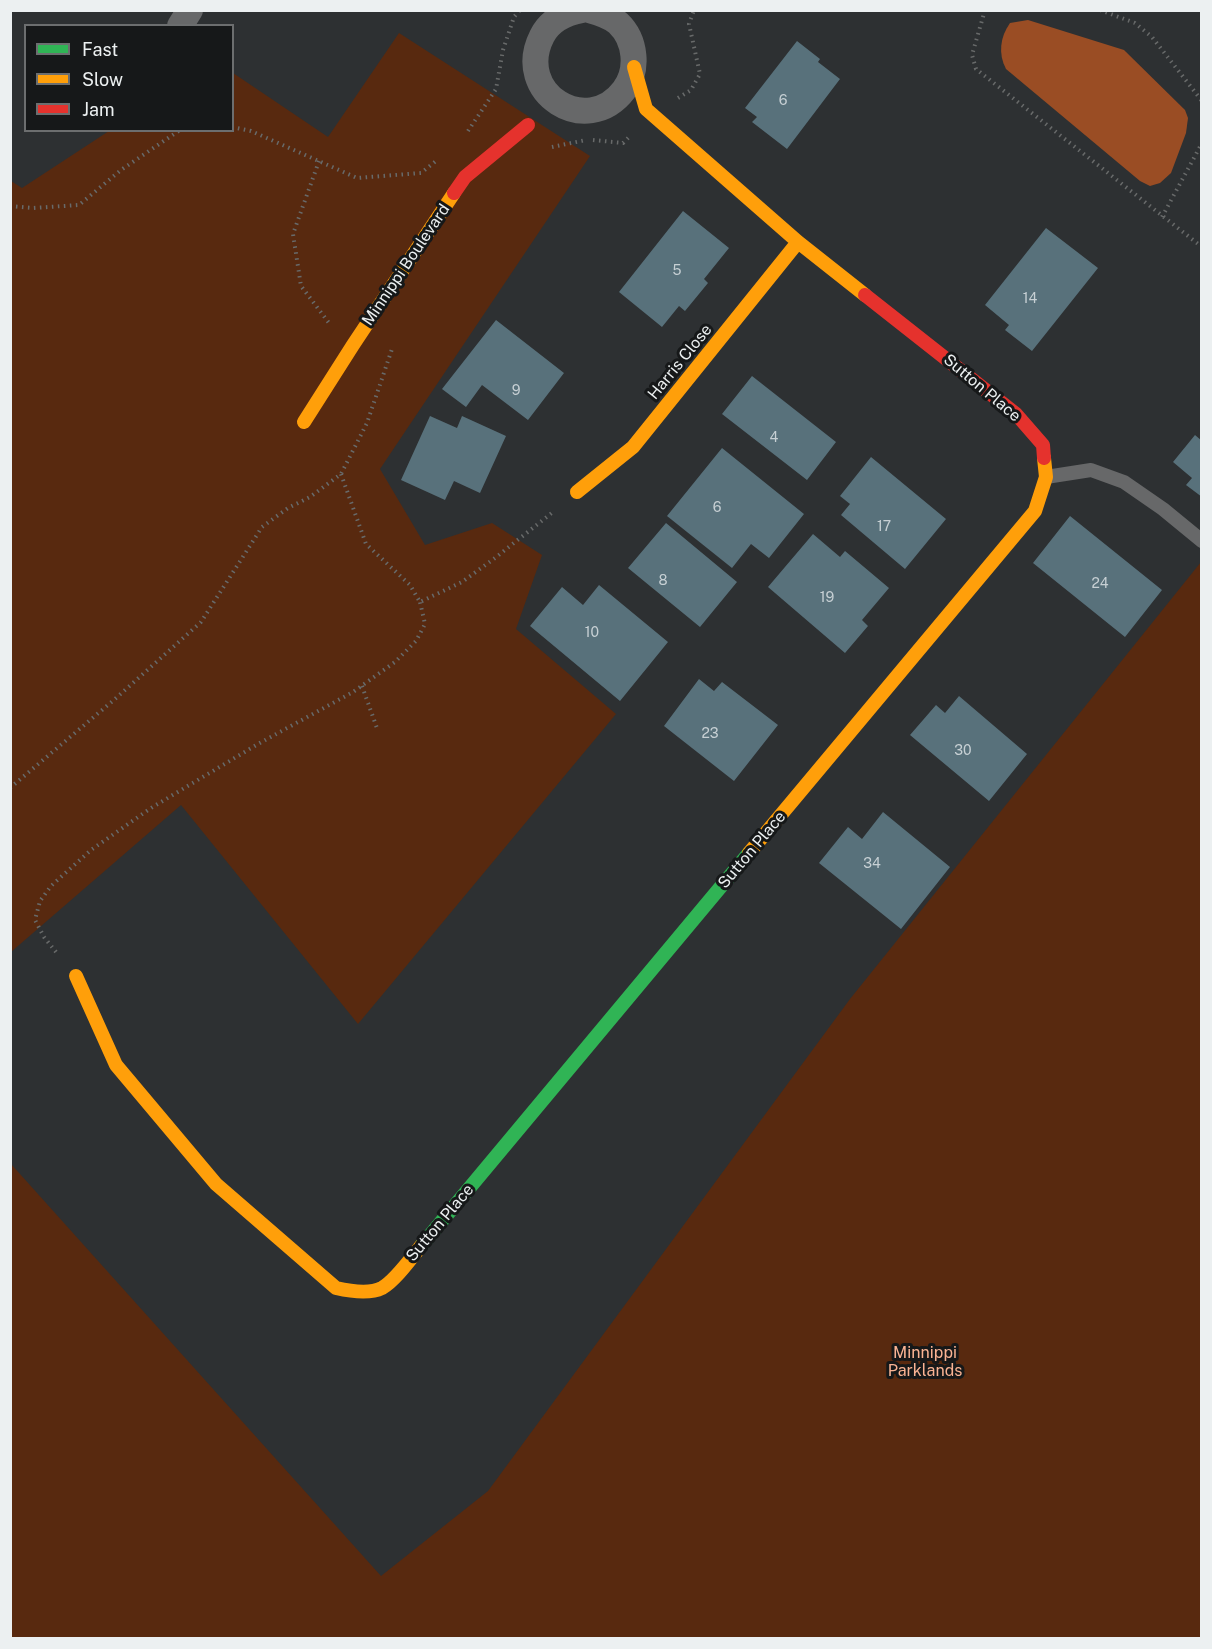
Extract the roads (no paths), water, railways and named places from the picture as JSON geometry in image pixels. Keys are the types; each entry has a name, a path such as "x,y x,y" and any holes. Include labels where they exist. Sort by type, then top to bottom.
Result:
{"street":[{"path":"181,24 190,10"},
{"path":"582,10 556,19 544,31 537,46 534,62 538,78 546,92 558,103 574,110 590,110 606,105 619,96 629,83 634,67"},
{"path":"589,10 603,14 617,22 628,35 633,51 634,67 649,112 606,105"},
{"path":"628,35 636,10"},
{"name":"Sutton Place","path":"76,976 116,1065 216,1184 336,1288 355,1292 382,1288 397,1275 1035,511 1046,477 1043,445 1016,414 798,242 649,112"},
{"name":"Minnippi Boulevard","path":"304,422 465,177 528,125"},
{"name":"Harris Close","path":"577,492 633,447 798,242"}],"lane":[{"path":"1046,477 1091,470 1124,482 1163,509 1202,541"}],"park label":[{"name":"Minnippi Parklands","path":"925,1362"}]}
